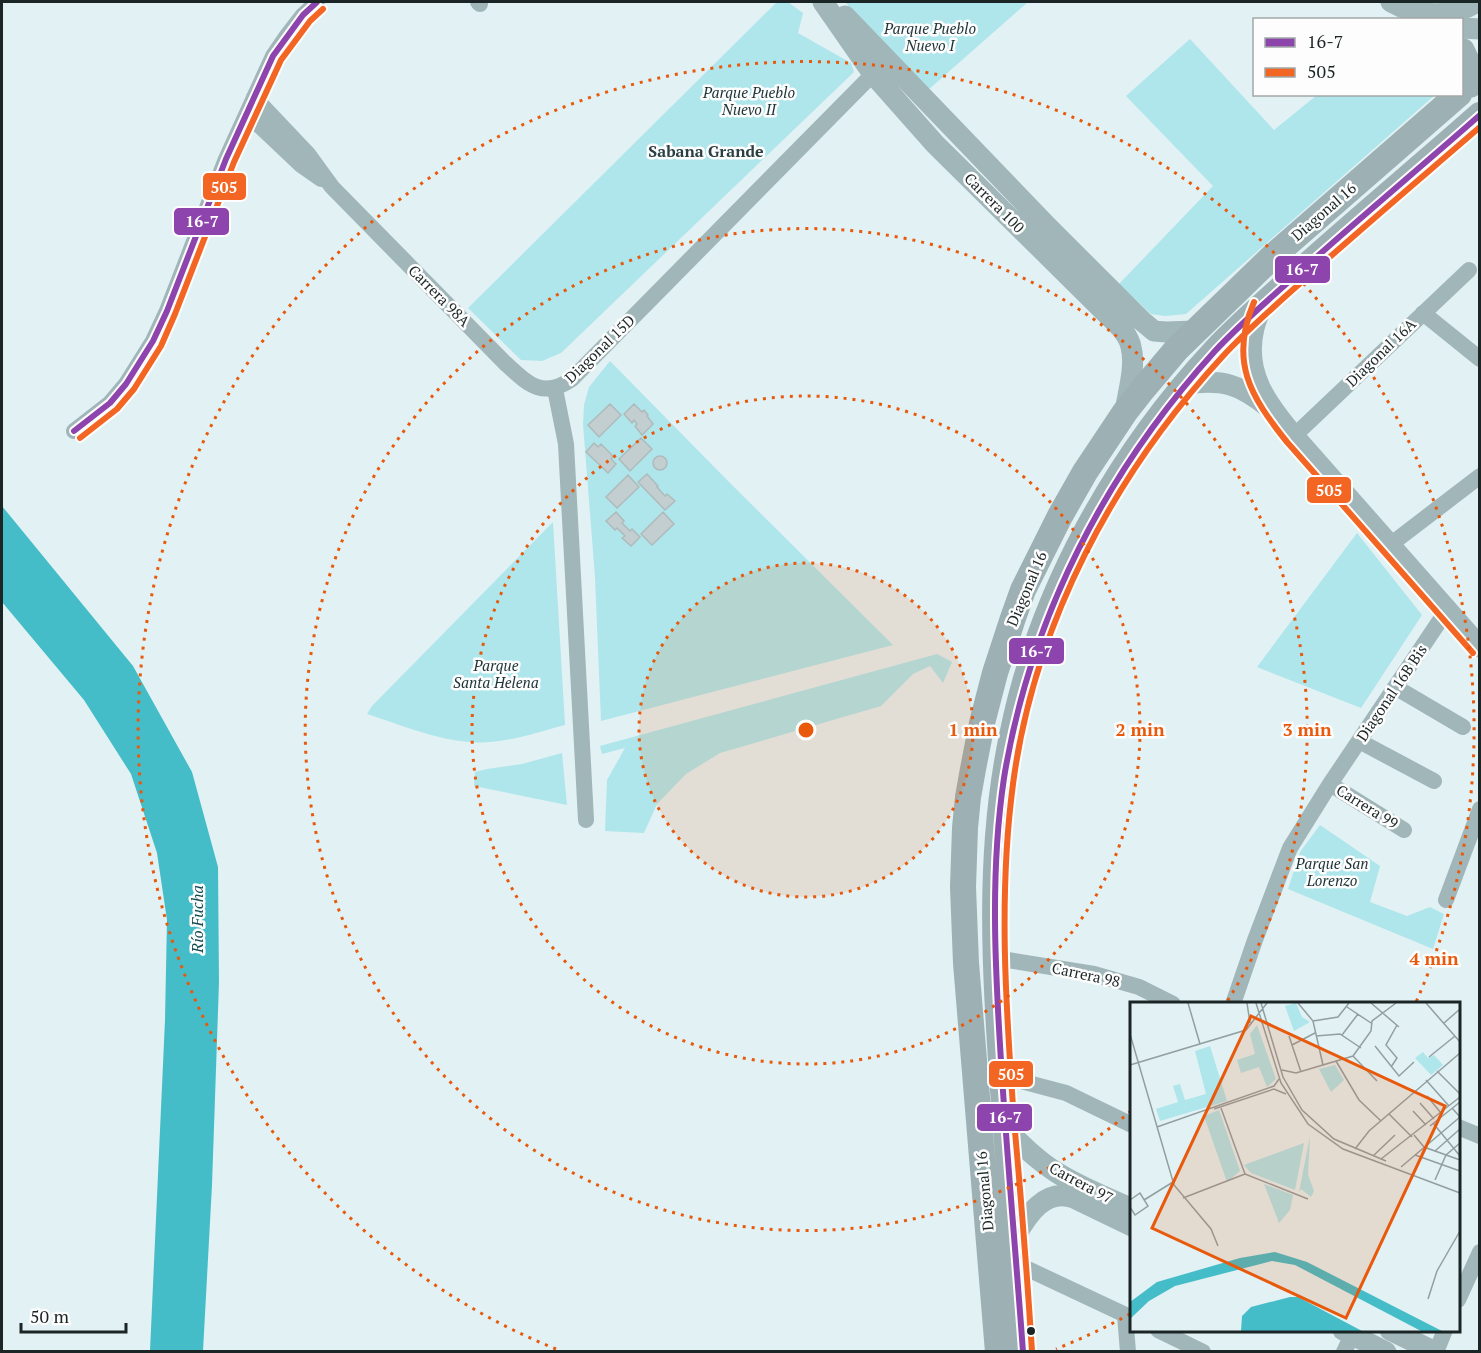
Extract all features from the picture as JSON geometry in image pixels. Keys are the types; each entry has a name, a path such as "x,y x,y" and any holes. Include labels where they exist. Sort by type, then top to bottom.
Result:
{"main road":[{"path":"1463,55 1470,69 1467,87"},
{"name":"Diagonal 16","path":"998,1352 965,945 963,887 968,797 982,723 995,673 1023,590 1085,472 1125,412 1160,368 1195,331 1295,236 1457,96"},
{"name":"Diagonal 16","path":"1023,1352 1002,1076 994,921 1004,779 1025,682 1040,635 1063,579 1092,522 1140,443 1186,384 1215,351 1262,306 1479,115"}],"street":[{"path":"74,431 110,402 126,384 153,341 167,311 226,159 273,56 286,37 317,2"},
{"name":"Carrera 100","path":"823,2 873,74 935,144 1154,331 1195,331"},
{"name":"Carrera 100","path":"830,2 1038,232 1122,329 1129,339 1133,361 1125,412"},
{"path":"1376,2 1401,18"},
{"path":"1391,2 1407,10 1433,14 1461,9 1478,2"},
{"path":"1463,28 1479,29"},
{"name":"Diagonal 15D","path":"586,820 566,444 555,389 572,379 873,74"},
{"name":"Carrera 98A","path":"254,98 308,154 332,187 517,374 532,385 555,389"},
{"name":"Carrera 98A","path":"247,114 301,165 332,187"},
{"name":"Diagonal 16A","path":"1294,436 1469,270"},
{"path":"1262,306 1254,327 1251,346 1252,365 1257,383 1274,411 1479,647"},
{"path":"1423,313 1479,359"},
{"path":"1186,384 1206,381 1222,382 1252,394 1274,411"},
{"path":"1390,545 1479,476"},
{"name":"Diagonal 16B Bis","path":"1234,1002 1290,848 1330,784 1447,610"},
{"path":"1395,687 1463,727"},
{"path":"1359,741 1434,781"},
{"name":"Carrera 99","path":"1330,784 1404,830"},
{"path":"1446,900 1479,809"},
{"name":"Carrera 98","path":"995,958 1094,974 1139,987 1169,1002"},
{"path":"1002,1076 1066,1093 1130,1125"},
{"path":"1460,1128 1479,1136"},
{"name":"Carrera 97","path":"1006,1129 1054,1171 1130,1209"},
{"name":"Carrera 97","path":"1015,1237 1032,1210 1040,1203 1067,1195 1130,1226"},
{"path":"1460,1295 1479,1252"},
{"path":"1017,1264 1128,1316 1128,1352"},
{"path":"1163,1332 1195,1345"},
{"path":"1394,1332 1436,1352 1444,1332"},
{"path":"1347,1339 1386,1352"}],"green space":[{"name":"Parque Pueblo Nuevo II","path":"777,2 788,2 803,13 798,33 851,63 854,72 561,353 542,361 521,360 468,308"},
{"name":"Parque Pueblo Nuevo I","path":"845,2 1028,2 928,90"},
{"path":"1190,39 1274,130 1316,96 1434,96 1186,314 1165,316 1151,314 1119,284 1213,186 1126,96"},
{"path":"610,361 893,645 601,721 595,577 583,424 584,405 589,387"},
{"name":"Parque Santa Helena","path":"553,522 565,725 506,740 469,742 430,735 367,714 372,706"},
{"path":"1357,533 1422,615 1361,708 1257,667"},
{"path":"937,654 952,662 943,683 930,666 913,674 881,706 720,753 686,774 657,804 644,833 605,831 607,780 625,748 602,754 600,746"},
{"path":"562,753 567,805 474,786 475,772 522,764"},
{"name":"Parque San Lorenzo","path":"1320,825 1380,866 1370,902 1407,916 1430,907 1444,914 1433,949 1288,889 1300,852"}],"water":[{"name":"Río Fucha","path":"2,506 133,666 192,772 218,867 219,982 212,1185 203,1351 150,1351 165,1020 167,920 157,853 131,774 84,700 2,602"}],"building":[{"path":"610,404 621,415 599,437 588,425"},
{"path":"634,404 642,412 644,410 653,424 642,435 635,426 637,424 634,420 632,423 624,414"},
{"path":"641,438 652,449 630,471 619,459"},
{"path":"594,443 598,447 601,444 613,456 611,459 616,464 608,473 586,452"},
{"path":"657,456 663,456 667,463 663,470 657,470 653,466 653,460"},
{"path":"647,474 665,496 667,494 675,501 665,510 638,482"},
{"path":"628,475 639,487 617,508 606,497"},
{"path":"616,512 624,521 622,523 640,537 631,546 622,538 625,536 617,528 615,530 606,521"},
{"path":"663,512 674,524 652,545 641,534"}],"transit line":[{"name":"16-7","path":"74,431 110,403 126,384 153,341 167,311 226,159 273,56 303,15 317,2"},
{"name":"505","path":"80,438 117,409 134,389 161,346 234,162 281,60 310,21 323,9"},
{"name":"16-7","path":"1023,1352 999,1026 995,884 1004,778 1016,719 1053,604 1078,550 1107,497 1140,446 1176,397 1215,351 1269,299 1480,115"},
{"name":"505","path":"1032,1351 1008,1036 1005,910 1008,826 1013,784 1024,725 1039,666 1060,609 1085,554 1114,501 1147,450 1184,402 1223,356 1253,326 1480,127"},
{"name":"505","path":"1254,302 1243,342 1244,360 1247,377 1263,409 1287,442 1473,653"}],"district":[{"name":"Sabana Grande","path":"706,151"}]}
